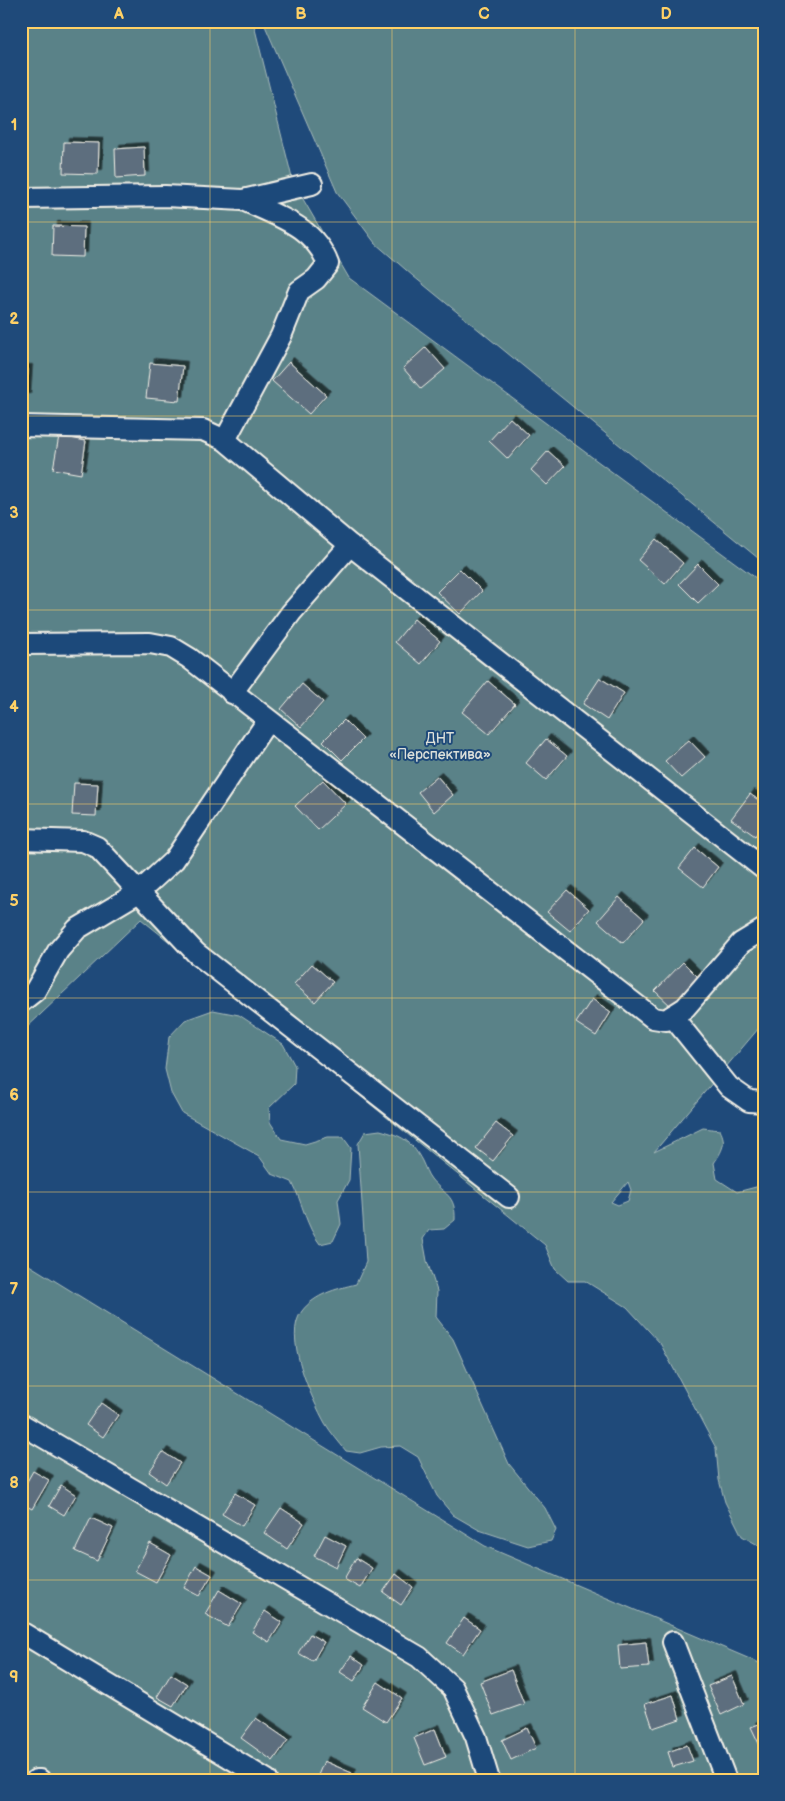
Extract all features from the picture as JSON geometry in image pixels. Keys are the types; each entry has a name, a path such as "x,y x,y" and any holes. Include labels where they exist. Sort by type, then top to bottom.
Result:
{"street":[{"path":"21,198 165,196 243,200 312,184"},
{"path":"225,440 280,336 299,291 316,279 328,264 323,250 303,228 243,200"},
{"path":"21,426 203,430 225,440 350,545 764,869"},
{"path":"232,693 291,613 350,545"},
{"path":"21,644 150,643 171,647 189,658 653,1018 666,1020 685,1008 741,943 764,929"},
{"path":"21,1002 34,991 58,951 77,929 139,892 174,860 268,720"},
{"path":"21,839 83,841 97,847 196,953 509,1197"},
{"path":"672,1016 730,1087 749,1101 764,1102"},
{"path":"21,1424 419,1657 453,1688 476,1737 489,1780"},
{"path":"21,1632 267,1780"},
{"path":"673,1642 726,1780"}],"green space":[{"name":"ДНТ «Перспектива»","path":"21,21 253,21 293,182 349,278 764,584 764,1022 654,1152 703,1128 720,1130 723,1143 714,1163 717,1179 737,1192 756,1187 764,1182 764,1544 758,1545 742,1536 725,1502 719,1480 716,1448 660,1343 627,1307 585,1281 568,1281 555,1269 545,1245 141,919 21,1033","holes":["628,1182 631,1190 628,1201 618,1205 611,1202"]},
{"path":"263,21 764,21 764,563 375,243 337,192"},
{"path":"213,1010 239,1015 283,1044 295,1066 294,1084 269,1108 270,1122 281,1139 305,1144 328,1137 343,1137 351,1148 349,1180 338,1200 341,1224 333,1241 320,1244 315,1237 292,1182 272,1174 259,1156 182,1113 171,1093 165,1069 169,1037 185,1020"},
{"path":"380,1130 400,1137 414,1148 430,1177 454,1205 455,1220 444,1229 429,1230 423,1239 427,1261 437,1291 436,1317 453,1339 509,1464 545,1508 556,1530 551,1541 528,1546 479,1530 453,1515 437,1496 418,1457 400,1446 381,1447 360,1453 346,1451 325,1423 313,1399 297,1351 295,1336 297,1322 302,1311 313,1300 334,1290 356,1284 366,1262 358,1144 365,1132"},
{"path":"21,1260 485,1546 764,1665 764,1780 21,1780"}],"building":[{"path":"64,142 99,143 98,174 63,173"},
{"path":"144,147 145,176 116,178 115,149"},
{"path":"53,226 84,227 83,257 52,256"},
{"path":"426,347 445,369 421,389 403,368"},
{"path":"289,362 326,395 309,414 272,381"},
{"path":"150,363 183,366 179,401 146,398"},
{"path":"21,369 28,369 26,398 21,398"},
{"path":"510,418 529,435 508,459 489,441"},
{"path":"59,436 86,441 81,474 53,469"},
{"path":"548,451 565,466 547,485 531,470"},
{"path":"656,539 683,563 665,584 638,560"},
{"path":"698,564 718,584 698,603 679,584"},
{"path":"460,569 482,591 460,614 437,592"},
{"path":"414,619 440,641 421,664 395,642"},
{"path":"600,678 624,693 607,720 583,704"},
{"path":"488,681 515,704 489,734 462,712"},
{"path":"302,684 323,702 301,727 281,709"},
{"path":"344,720 363,739 342,760 323,741"},
{"path":"546,739 567,756 546,780 526,763"},
{"path":"689,740 705,757 681,778 665,761"},
{"path":"437,776 453,795 434,812 418,792"},
{"path":"323,780 346,804 318,830 295,806"},
{"path":"74,783 98,784 96,816 72,815"},
{"path":"750,794 764,804 764,824 755,836 731,819"},
{"path":"695,848 718,867 703,887 679,868"},
{"path":"567,890 589,909 570,931 547,912"},
{"path":"619,897 644,919 623,943 598,921"},
{"path":"683,962 700,979 673,1008 655,991"},
{"path":"312,964 333,982 315,1002 294,984"},
{"path":"592,999 611,1012 596,1036 576,1023"},
{"path":"496,1123 513,1136 493,1161 476,1148"},
{"path":"101,1403 118,1415 103,1437 86,1425"},
{"path":"163,1452 180,1463 166,1484 149,1472"},
{"path":"33,1471 49,1480 32,1509 21,1503 21,1492"},
{"path":"61,1485 76,1495 64,1515 49,1506"},
{"path":"235,1493 255,1505 242,1526 222,1514"},
{"path":"281,1508 304,1523 287,1549 264,1533"},
{"path":"91,1518 113,1528 97,1561 75,1551"},
{"path":"325,1535 346,1546 336,1567 314,1556"},
{"path":"150,1543 171,1555 156,1582 135,1571"},
{"path":"356,1558 372,1568 360,1588 344,1579"},
{"path":"196,1566 212,1575 199,1596 184,1588"},
{"path":"396,1574 413,1587 401,1605 383,1592"},
{"path":"219,1590 242,1604 228,1627 205,1614"},
{"path":"265,1611 282,1622 269,1642 252,1632"},
{"path":"464,1618 480,1629 463,1654 447,1643"},
{"path":"310,1634 324,1642 313,1661 298,1653"},
{"path":"646,1642 649,1667 620,1669 618,1645"},
{"path":"351,1656 364,1665 354,1681 340,1672"},
{"path":"511,1670 524,1704 493,1715 480,1682"},
{"path":"171,1674 187,1684 173,1706 157,1697"},
{"path":"732,1676 744,1704 721,1715 708,1686"},
{"path":"378,1682 402,1698 386,1722 362,1707"},
{"path":"673,1695 680,1719 653,1728 645,1704"},
{"path":"256,1718 288,1740 273,1761 241,1738"},
{"path":"764,1722 764,1749 762,1750 751,1727"},
{"path":"527,1728 536,1748 511,1760 502,1740"},
{"path":"435,1729 446,1757 425,1765 414,1738"},
{"path":"687,1745 693,1761 673,1767 668,1752"},
{"path":"324,1761 352,1773 349,1780 316,1780"}]}
